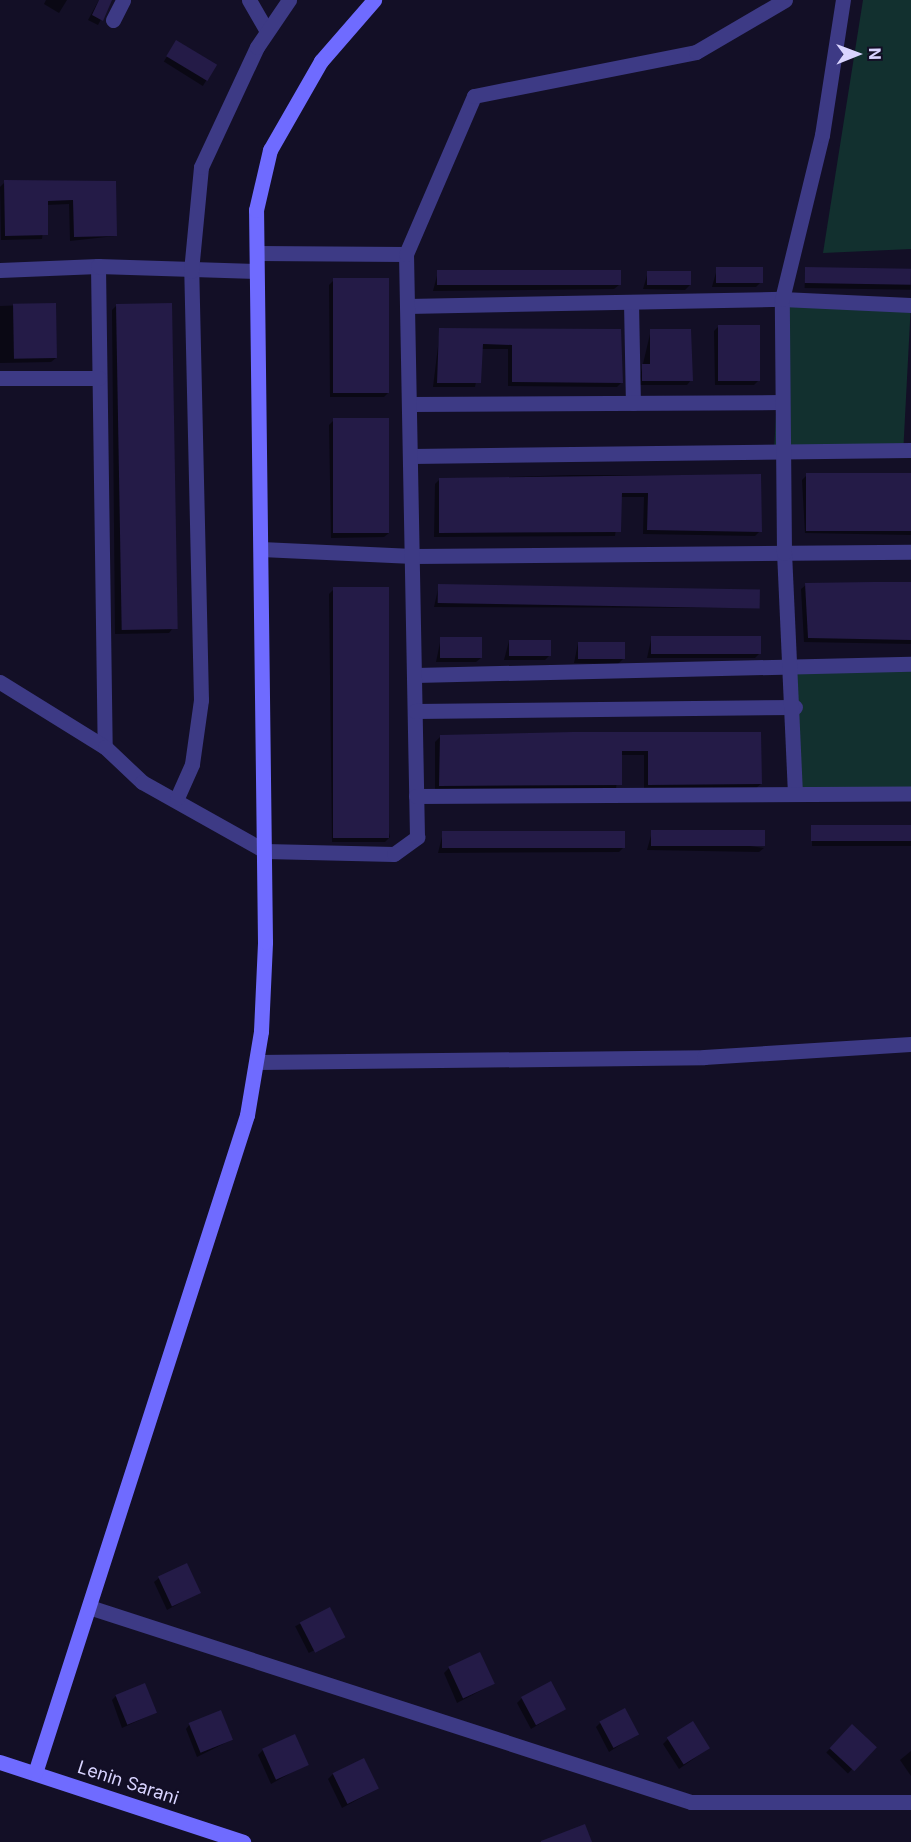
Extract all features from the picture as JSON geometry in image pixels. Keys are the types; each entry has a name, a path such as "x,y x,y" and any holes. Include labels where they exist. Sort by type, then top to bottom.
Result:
{"street":[{"path":"113,20 123,0"},
{"path":"249,0 267,31"},
{"path":"177,798 192,764 201,700 191,271 201,167 219,119 267,31 289,0"},
{"path":"35,1773 247,1115 256,1062 265,851 256,210 270,150 321,61 374,0"},
{"path":"0,682 105,747 142,782 177,798 265,851 394,854 417,837 406,255 474,96 696,52 785,0"},
{"path":"795,794 795,707 788,669 784,553 781,402 782,299 822,135 843,0"},
{"path":"257,253 406,255"},
{"path":"0,270 98,266 191,271 256,271"},
{"path":"98,266 105,747"},
{"path":"407,306 782,299 911,305"},
{"path":"631,302 633,403"},
{"path":"0,378 99,378"},
{"path":"410,404 781,402"},
{"path":"411,456 911,450"},
{"path":"261,549 413,556 911,552"},
{"path":"415,675 788,669 911,663"},
{"path":"415,711 795,707"},
{"path":"416,796 911,793"},
{"path":"256,1062 704,1057 911,1044"},
{"path":"89,1607 691,1802 911,1802"},
{"name":"Lenin Sarani","path":"0,1762 243,1842"}],"green space":[{"path":"863,0 911,0 911,249 823,253"},
{"path":"782,299 911,306 903,457 774,450"},
{"path":"788,664 911,664 911,791 788,791"}],"building":[{"path":"99,0 112,0 103,21 92,15"},
{"path":"176,40 217,65 207,81 166,56"},
{"path":"4,180 116,181 117,236 74,237 73,200 48,201 48,235 5,236"},
{"path":"716,267 763,267 763,283 716,283"},
{"path":"805,267 911,269 911,285 805,283"},
{"path":"437,270 621,270 621,285 437,285"},
{"path":"647,271 691,271 691,285 647,285"},
{"path":"333,278 389,278 389,393 333,393"},
{"path":"56,303 57,358 14,359 13,304"},
{"path":"172,303 178,629 122,630 116,304"},
{"path":"718,325 760,325 760,381 718,381"},
{"path":"439,328 621,329 623,383 512,382 512,345 483,344 481,383 437,383"},
{"path":"650,329 691,329 693,381 642,381 642,364 650,364"},
{"path":"333,418 389,418 389,533 333,533"},
{"path":"806,473 911,473 911,531 806,531"},
{"path":"761,474 762,532 647,530 648,493 622,493 621,532 439,533 439,478"},
{"path":"911,582 911,640 808,638 805,583"},
{"path":"438,584 760,590 760,609 438,603"},
{"path":"333,587 389,587 389,838 333,838"},
{"path":"651,636 761,636 761,654 651,654"},
{"path":"440,637 482,637 482,658 440,658"},
{"path":"509,640 551,640 551,656 509,656"},
{"path":"578,642 625,642 625,659 578,659"},
{"path":"761,732 762,784 648,785 648,751 622,751 622,785 439,786 440,735"},
{"path":"811,825 911,825 911,841 811,841"},
{"path":"651,830 765,830 765,846 651,846"},
{"path":"442,831 625,831 625,848 442,848"},
{"path":"187,1563 201,1593 172,1606 158,1577"},
{"path":"330,1607 345,1637 315,1653 300,1622"},
{"path":"480,1652 495,1684 463,1699 448,1667"},
{"path":"551,1681 566,1709 536,1725 521,1697"},
{"path":"145,1683 157,1713 127,1725 115,1695"},
{"path":"625,1708 639,1734 613,1748 599,1722"},
{"path":"221,1710 233,1740 201,1753 189,1723"},
{"path":"693,1721 710,1748 684,1765 667,1737"},
{"path":"852,1724 877,1747 854,1771 829,1748"},
{"path":"295,1734 309,1765 276,1780 262,1749"},
{"path":"364,1758 379,1789 347,1804 333,1773"},
{"path":"585,1824 592,1842 541,1842 541,1841"}]}
